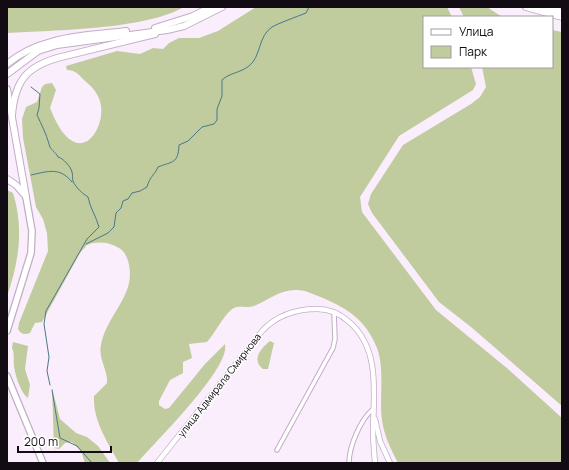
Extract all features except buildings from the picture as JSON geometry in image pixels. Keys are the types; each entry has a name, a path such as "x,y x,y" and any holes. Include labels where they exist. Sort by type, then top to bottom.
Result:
{"highway":[{"path":"7,64 14,58 37,45 56,40 157,28 194,16 212,7"},
{"path":"7,74 19,63 38,51 57,45 167,30 184,26 222,7"},
{"path":"526,7 562,17"},
{"path":"544,7 562,12"},
{"path":"12,115 13,100 17,87 28,73 47,61 149,37 167,30"},
{"path":"7,89 26,197"},
{"path":"7,179 16,185 26,197"}],"main road":[{"path":"7,331 31,253 32,231 26,197"},
{"path":"7,376 43,463"}],"street":[{"name":"улица Адмирала Смирнова","path":"157,463 266,326 276,318 299,310 320,309 334,312 354,325 360,332 368,347 373,373 375,463"},
{"path":"277,450 335,344 334,312"},
{"path":"349,463 349,452 356,436 373,410"},
{"path":"373,410 380,441 390,463"}],"green space":[{"path":"7,7 184,7 167,15 123,25 73,30 7,33"},
{"path":"256,7 447,7 452,16 423,16 423,68 471,68 476,84 473,90 399,136 360,197 362,212 436,310 508,369 562,418 562,463 398,463 384,432 381,411 381,365 373,338 362,323 348,311 314,294 304,291 291,290 275,295 254,306 234,308 224,317 207,342 189,344 192,358 183,362 183,373 170,380 159,401 159,405 165,409 169,408 205,364 225,344 224,355 216,370 190,405 137,463 119,463 98,422 94,405 94,396 107,383 100,350 106,329 128,287 130,271 128,260 123,251 107,243 87,245 80,253 42,322 35,323 30,333 23,334 19,331 19,323 48,251 47,233 43,219 36,207 23,138 22,119 26,107 37,102 42,87 45,84 52,83 56,90 50,108 58,125 65,135 73,141 80,143 86,141 92,137 100,123 100,102 98,95 91,86 77,73 67,70 66,66 117,51 140,54 153,48 163,49 169,43 179,38 199,38 218,31"},
{"path":"459,7 487,7 500,16 464,16"},
{"path":"553,30 562,32 562,406 471,327 439,302 372,213 368,204 371,194 403,145 471,104 480,97 486,87 482,68 553,68"},
{"path":"7,190 13,193 16,206 19,245 15,270 7,296"},
{"path":"270,341 274,343 268,369 263,369 259,366 259,354 263,347"},
{"path":"13,342 28,346 25,369 30,385 28,398 25,396 19,384 16,374 12,348"},
{"path":"52,388 60,419 76,433 87,437 98,446 110,463 85,463 81,451 72,442 65,443 59,449 54,448"}],"waterway":[{"path":"86,244 108,233 114,227 116,213 121,208 123,201 128,199 132,193 147,187 149,180 158,167 174,161 177,156 179,145 188,141 202,127 214,124 217,120 217,109 222,96 222,80 246,68 253,62 267,31 275,25 306,13 309,7"},
{"path":"31,87 40,94 37,115 51,149 68,165 72,172 74,184 88,197 99,227 87,239 46,311 44,324 49,357 47,371 50,385"},
{"path":"31,175 54,171 68,177 72,182"},
{"path":"52,390 60,438 77,446 92,463"}]}
